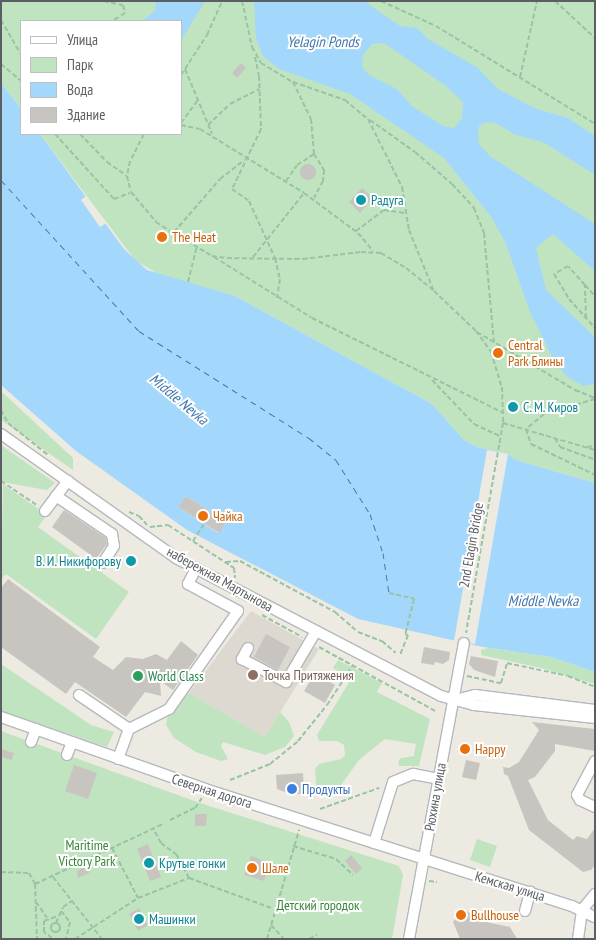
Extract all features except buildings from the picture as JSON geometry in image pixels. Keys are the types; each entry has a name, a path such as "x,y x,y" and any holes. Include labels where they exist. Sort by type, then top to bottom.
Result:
{"street":[{"name":"набережная Мартынова","path":"1,434 196,568 454,700"},
{"path":"45,511 68,481"},
{"path":"56,496 112,534 114,546 102,563"},
{"path":"118,759 129,729 169,708 238,611 188,584 196,568"},
{"path":"248,648 242,659 286,682 316,630"},
{"name":"Рюхина улица","path":"409,939 464,643"},
{"path":"79,695 129,729"},
{"path":"454,700 475,695 582,711 595,710"},
{"path":"582,711 595,718"},
{"name":"Северная дорога","path":"1,717 118,759 424,860"},
{"path":"31,742 36,729"},
{"path":"67,755 72,742"},
{"path":"595,761 578,795 580,800 595,807"},
{"path":"374,843 393,782 413,774 439,779"},
{"name":"Кемская улица","path":"424,860 530,892 582,910 595,917"},
{"path":"525,911 530,892"},
{"path":"578,939 582,910 595,894"}],"path":[{"path":"104,1 123,5 125,12 113,20"},
{"path":"182,74 207,35 222,1"},
{"path":"242,1 255,56 259,89 260,129 232,189 249,201 276,258 280,279 277,298"},
{"path":"380,1 436,26 595,124"},
{"path":"520,78 537,1"},
{"path":"555,1 595,38"},
{"path":"1,20 20,52"},
{"path":"255,56 269,70 293,82 345,100 368,119 415,152 452,184 474,208 484,232 494,342"},
{"path":"1,64 20,80"},
{"path":"185,69 212,135"},
{"path":"293,82 311,119 314,154 324,170 323,181 314,199"},
{"path":"208,125 230,104 259,89"},
{"path":"182,123 198,100"},
{"path":"368,119 402,187 405,212 434,291"},
{"path":"182,124 192,125 212,135 246,159 304,192 356,231 373,251"},
{"path":"56,135 114,199 131,192"},
{"path":"81,135 107,162 127,176"},
{"path":"143,135 130,161 127,176 131,192 156,222 277,298 432,380 503,413"},
{"path":"286,181 298,165 314,154"},
{"path":"173,232 220,179 246,159"},
{"path":"252,258 304,192"},
{"path":"356,231 384,210 405,212"},
{"path":"188,282 197,247"},
{"path":"212,256 303,259 373,251 390,257 434,291 476,331 595,398"},
{"path":"595,296 568,266 554,274 595,328"},
{"path":"586,285 586,318"},
{"name":"2nd Elagin Bridge","path":"464,643 503,423 497,363 476,331"},
{"path":"432,380 474,424 500,436"},
{"path":"526,429 544,414 595,398"},
{"path":"503,423 595,448"},
{"path":"526,429 531,444 595,475"},
{"path":"555,438 560,447 595,460"},
{"path":"1,481 45,511"},
{"path":"142,528 168,524 234,568"},
{"path":"193,541 204,524"},
{"path":"226,562 240,561 335,612 358,632 382,641 396,653"},
{"path":"389,593 414,599 405,634 408,635 400,655"},
{"path":"465,676 501,683 507,663 568,676 595,687"},
{"path":"230,780 270,764 298,740 327,705 353,665"},
{"path":"320,809 379,788"},
{"path":"170,820 200,803"},
{"path":"35,884 163,824"},
{"path":"153,828 161,843 177,855 189,878"},
{"path":"267,939 299,830"},
{"path":"293,846 336,859 352,875"},
{"path":"112,848 138,898"},
{"path":"1,872 29,873 35,884 37,939"},
{"path":"53,877 102,939"},
{"path":"69,935 75,939 92,925 138,898 189,878 274,910"},
{"path":"36,901 48,918"},
{"path":"54,932 50,926 56,923 58,916 72,901"},
{"path":"61,912 70,922 69,935 66,939"},
{"path":"56,923 60,928 54,932 52,939 47,936 43,927 48,918 58,916"},
{"path":"270,925 284,939"},
{"path":"44,939 47,936"},
{"path":"309,939 317,936"}],"shaded area":[{"name":"Точка Притяжения","path":"251,611 319,649 265,737 189,693"}],"green space":[{"path":"1,1 595,1 595,483 516,460 508,454 477,447 464,440 432,404 235,296 160,275 135,260 41,135 182,135 182,20 20,20 20,108 1,83"},
{"path":"1,391 73,458 73,470 1,420"},
{"path":"1,445 55,483 47,490 1,482"},
{"path":"3,484 47,515 38,527 129,592 96,639 6,574 1,580"},
{"path":"488,648 551,657 595,672 595,684 541,668 481,655 481,650"},
{"path":"338,660 382,683 377,692 430,719 419,766 399,766 398,762 401,758 414,756 416,744 385,739 359,760 339,788 320,792 316,785 315,769 319,764 341,759 345,755 344,745 337,741 319,741 317,735 351,679 333,668"},
{"path":"1,664 91,725 114,732 107,747 1,711"},
{"path":"189,693 265,737 280,712 289,722 294,736 285,747 265,755 223,742 221,746 228,759 221,761 196,752 174,738 166,725 168,714"},
{"name":"Maritime Victory Park","path":"1,731 200,803 399,866 403,875 392,939 1,939"},
{"path":"477,839 497,846 490,867 470,860"}],"water":[{"path":"156,1 205,1 182,39 182,20 143,20 155,11"},
{"name":"Yelagin Ponds","path":"254,1 364,1 400,26 417,28 428,39 478,68 498,89 537,109 568,118 595,136 595,175 543,142 516,135 495,123 486,122 479,126 478,134 479,144 490,156 595,224 595,271 553,234 536,248 546,290 595,337 595,384 583,386 566,376 551,355 530,312 506,244 492,218 444,158 350,94 279,69 263,56 256,39","holes":["384,43 446,86 463,102 462,118 454,128 443,126 412,106 397,89 369,75 362,67 363,55 372,44"]},
{"name":"Middle Nevka","path":"1,83 20,108 20,135 41,135 124,249 147,270 235,296 432,404 464,440 477,447 508,454 516,460 595,483 595,672 551,657 483,647 358,619 187,530 76,451 1,385","holes":["186,496 226,522 218,533 178,507"]}],"pier":[{"path":"86,196 106,223 100,227 81,200"},
{"path":"487,450 508,454 475,644 454,641"}],"ferry route":[{"path":"1,180 139,331 309,438 336,460 370,514 383,553 389,593"}],"place":[{"name":"Радуга","path":"361,200"},
{"name":"The Heat","path":"162,237"},
{"name":"Central Park Блины","path":"498,353"},
{"name":"С. М. Киров","path":"513,407"},
{"name":"Чайка","path":"203,516"},
{"name":"В. И. Никифорову","path":"131,561"},
{"name":"Точка Притяжения","path":"253,675"},
{"name":"World Class","path":"138,676"},
{"name":"Happy","path":"465,749"},
{"name":"Продукты","path":"292,789"},
{"name":"Крутые гонки","path":"149,863"},
{"name":"Шале","path":"252,868"},
{"name":"Bullhouse","path":"461,915"},
{"name":"Машинки","path":"139,919"}],"park label":[{"name":"Детский городок","path":"318,905"}]}
